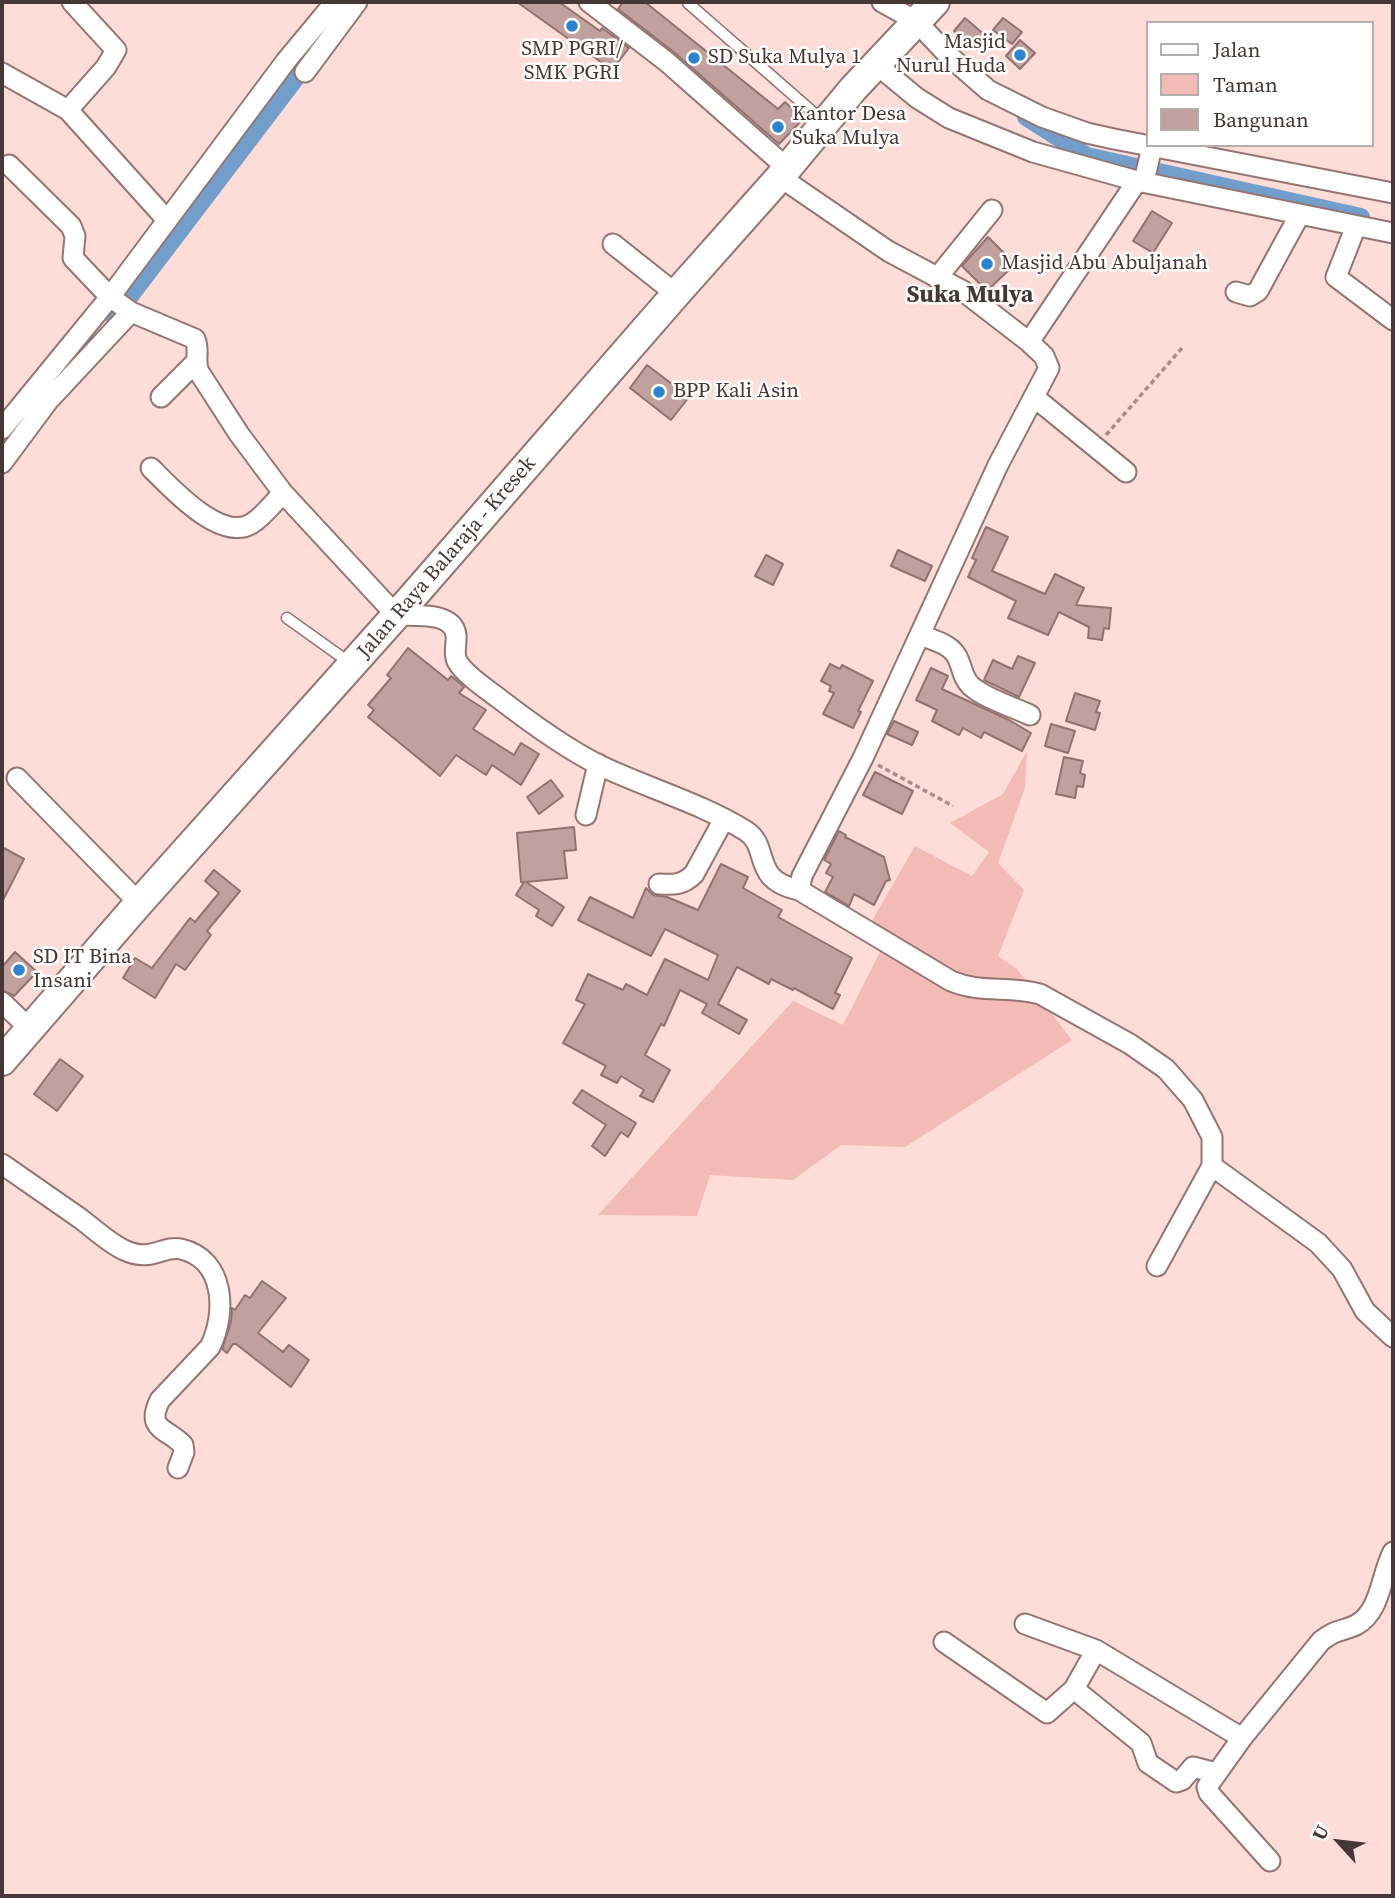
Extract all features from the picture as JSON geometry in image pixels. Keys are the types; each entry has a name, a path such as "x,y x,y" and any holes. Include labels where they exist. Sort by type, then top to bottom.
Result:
{"street":[{"path":"68,110 116,52 115,47 72,2"},
{"path":"2,463 120,304 167,220 286,61 335,2"},
{"path":"305,72 357,2"},
{"path":"589,2 667,62 784,172 888,251 963,291 1029,342 1044,356 1049,368 998,465 863,758 802,876 799,890"},
{"path":"882,2 920,17 972,79 1004,99 1074,129 1146,168 1300,214 1393,233"},
{"name":"Jalan Raya Balaraja - Kresek","path":"2,1061 139,903 353,665 784,172 853,89 920,17"},
{"path":"882,58 917,98 959,122 1033,152 1146,168 1393,193"},
{"path":"2,73 68,110 167,220"},
{"path":"9,165 71,226 75,236 73,258 120,304 193,337 198,347 196,362 199,372 239,434 283,493 396,615 448,621 454,628 456,659 462,668 527,718 597,764 724,819 749,833 766,872 786,887 799,890 951,981 967,988 1025,989 1040,994 1130,1044 1166,1069 1193,1100 1212,1137 1212,1166 1157,1266"},
{"path":"1029,342 1146,168"},
{"path":"937,278 992,210"},
{"path":"1236,292 1250,296 1258,291 1300,214"},
{"path":"1356,226 1336,277 1393,320"},
{"path":"613,244 676,294"},
{"path":"2,429 120,304"},
{"path":"161,397 196,362"},
{"path":"1034,397 1126,472"},
{"path":"151,468 199,512 227,526 250,524 283,493"},
{"path":"920,635 948,646 959,660 961,673 969,684 982,693 1030,715"},
{"path":"586,815 597,764"},
{"path":"16,778 139,903"},
{"path":"659,884 677,885 694,874 724,819"},
{"path":"2,1002 30,1029"},
{"path":"2,1164 123,1250 148,1256 178,1248 210,1266 221,1299 214,1338 210,1346 160,1399 155,1410 156,1422 161,1429 183,1445 184,1452 178,1468"},
{"path":"1212,1166 1318,1243 1342,1269 1365,1311 1393,1337"},
{"path":"1270,1861 1208,1791 1209,1784 1242,1738 1321,1641 1332,1632 1356,1624 1368,1612 1378,1595 1387,1562 1393,1552"},
{"path":"1025,1623 1096,1650 1242,1738"},
{"path":"944,1642 1047,1713 1074,1689 1096,1650"},
{"path":"1074,1689 1141,1743 1148,1763 1176,1782 1182,1780 1193,1767 1216,1773"}],"lane":[{"path":"688,3 826,123"},
{"path":"287,618 353,665"}],"path":[{"path":"1096,447 1182,348"},
{"path":"863,758 953,806"}],"green space":[{"path":"1027,751 1025,788 998,863 1024,890 998,956 1017,969 1072,1040 905,1147 841,1145 793,1180 710,1175 697,1216 598,1215 793,1001 843,1025 881,950 861,940 915,846 972,876 989,852 950,823 1003,794"}],"building":[{"name":"SMP PGRI/ SMK PGRI","path":"517,2 559,2 629,48 612,70"},
{"name":"SD Suka Mulya 1","path":"623,2 645,2 778,109 785,102 803,119 779,144 675,53 618,9"},
{"path":"965,18 987,37 977,50 954,31"},
{"path":"1003,18 1022,32 1012,44 993,30"},
{"name":"Masjid Nurul Huda","path":"1020,40 1035,53 1020,69 1006,56"},
{"path":"1152,211 1172,223 1153,253 1133,241"},
{"name":"Masjid Abu Abuljanah","path":"988,237 1015,264 987,291 962,266"},
{"name":"BPP Kali Asin","path":"647,365 689,397 671,420 630,388"},
{"path":"986,527 1008,537 992,571 1045,594 1055,574 1084,588 1076,605 1111,608 1109,629 1104,628 1102,640 1088,638 1089,627 1059,612 1048,635 1008,618 1016,601 968,577 976,560 972,558"},
{"path":"898,550 932,566 925,581 891,566"},
{"path":"766,555 783,564 773,585 755,576"},
{"path":"408,648 448,680 451,676 464,687 459,693 486,710 473,729 514,755 521,743 539,754 521,785 492,765 486,775 456,755 440,776 368,717 374,710 368,705 391,678 387,675"},
{"path":"1018,656 1035,663 1019,697 984,680 993,660 1012,669"},
{"path":"830,664 840,669 842,665 873,681 853,728 823,714 834,693 829,691 831,686 821,681"},
{"path":"931,668 948,676 942,689 1031,733 1022,751 984,732 981,738 963,728 959,735 932,721 937,710 916,700"},
{"path":"1075,693 1100,701 1095,730 1066,721"},
{"path":"894,721 918,732 912,745 887,734"},
{"path":"1051,724 1075,731 1068,753 1045,746"},
{"path":"1064,757 1083,761 1080,773 1085,775 1083,787 1077,786 1075,798 1056,794"},
{"path":"875,772 913,791 902,814 863,795"},
{"path":"551,780 563,796 539,814 527,797"},
{"path":"574,827 576,850 564,851 567,878 526,882 564,907 552,926 536,916 539,910 516,895 524,882 521,882 517,833"},
{"path":"839,831 846,835 845,837 884,857 890,880 886,881 874,905 854,894 849,906 825,892 833,877 826,873 831,864 824,860"},
{"path":"2,847 24,859 2,902"},
{"path":"721,864 748,877 743,888 782,910 778,917 852,958 835,993 840,995 833,1009 794,988 793,990 771,979 769,984 737,967 718,1004 747,1020 739,1034 702,1013 707,1004 680,990 664,1026 661,1024 645,1055 670,1070 653,1102 640,1096 644,1090 621,1076 617,1083 601,1075 606,1066 563,1043 585,1004 576,1000 588,974 623,990 626,984 647,995 665,959 708,980 718,955 665,929 651,956 578,920 590,897 633,918 646,888 653,895 667,897 698,910"},
{"path":"214,870 240,891 207,931 211,935 185,970 176,964 155,998 123,978 135,958 152,968 190,918 195,922 219,893 205,881"},
{"name":"SD IT Bina Insani","path":"15,952 37,972 14,996 2,990 2,967"},
{"path":"60,1059 83,1076 57,1111 34,1094"},
{"path":"582,1090 636,1123 628,1137 621,1132 605,1156 592,1146 606,1125 573,1103"},
{"path":"262,1281 286,1298 258,1333 283,1352 289,1345 309,1360 291,1387 236,1344 233,1344 227,1353 222,1349 231,1322 232,1308 235,1310 245,1295 250,1298"}],"waterway":[{"path":"114,317 311,58"},
{"path":"1026,117 1087,156 1361,217"}],"place":[{"name":"SMP PGRI/ SMK PGRI","path":"572,26"},
{"name":"Masjid Nurul Huda","path":"1020,55"},
{"name":"SD Suka Mulya 1","path":"694,58"},
{"name":"Kantor Desa Suka Mulya","path":"778,127"},
{"name":"Masjid Abu Abuljanah","path":"987,264"},
{"name":"BPP Kali Asin","path":"659,392"},
{"name":"SD IT Bina Insani","path":"19,970"}],"district":[{"name":"Suka Mulya","path":"970,296"}]}
